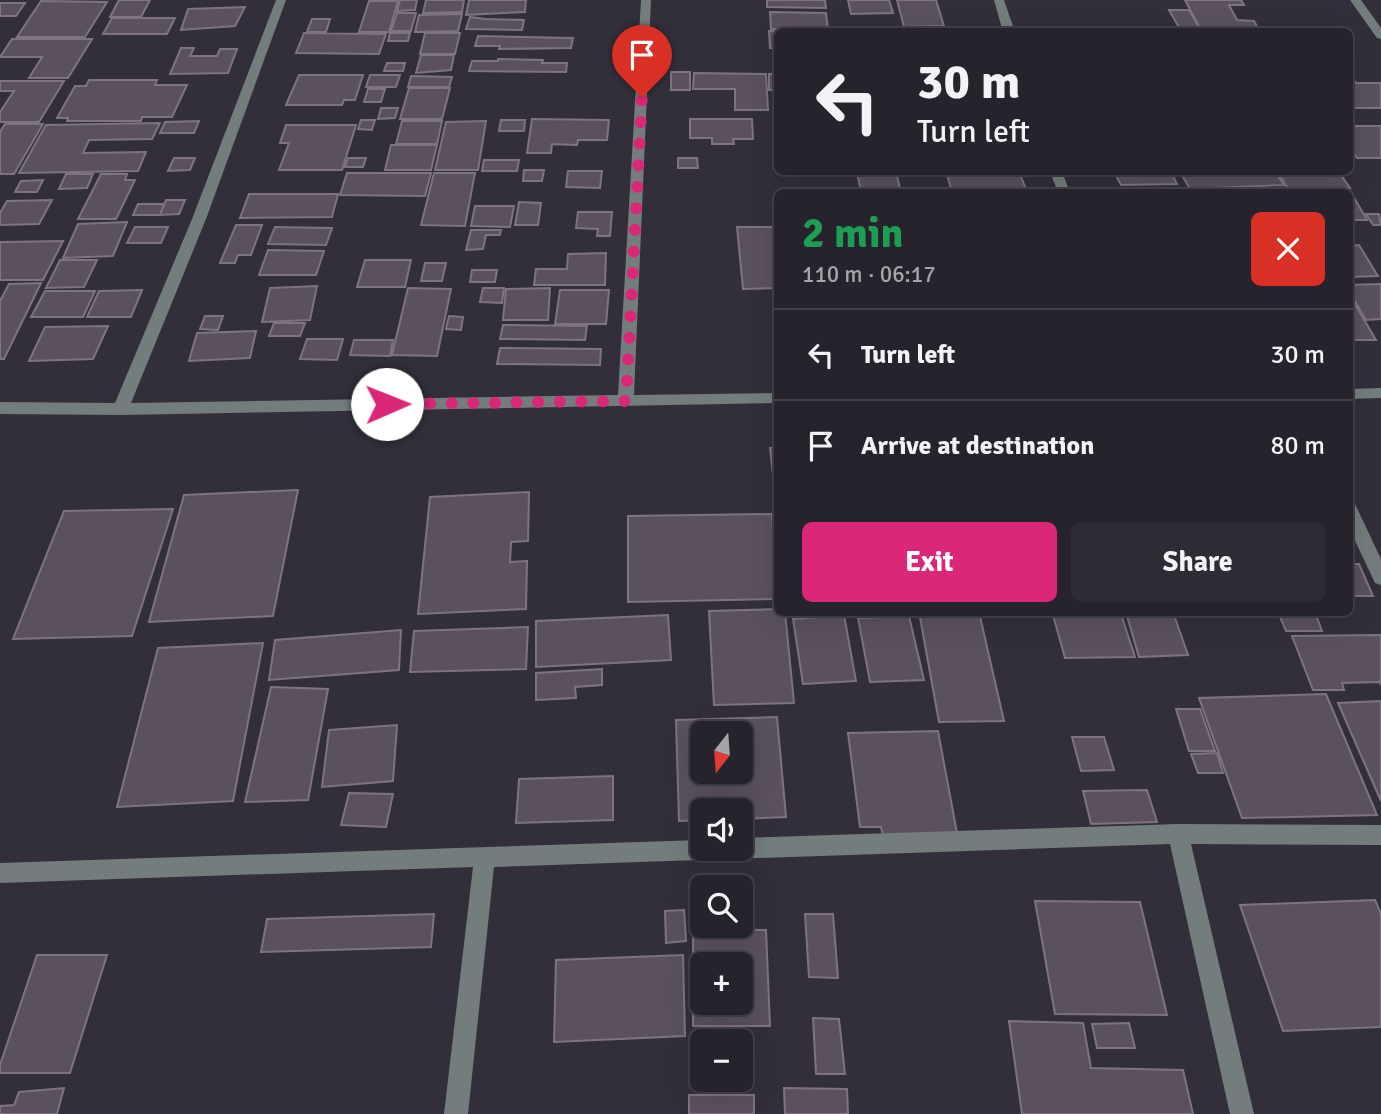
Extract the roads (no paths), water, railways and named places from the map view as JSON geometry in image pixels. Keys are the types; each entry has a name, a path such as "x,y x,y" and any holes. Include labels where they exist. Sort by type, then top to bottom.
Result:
{"street":[{"path":"121,409 199,219 281,0"},
{"path":"626,401 646,0"},
{"path":"999,0 1008,28"},
{"path":"1355,0 1381,36"},
{"path":"1353,394 1381,394"},
{"path":"0,408 121,409 774,398"},
{"path":"1353,518 1381,578"},
{"path":"753,848 1178,834 1381,835"},
{"path":"1178,834 1242,1114"},
{"path":"0,873 690,850"},
{"path":"456,1114 485,857"}]}
